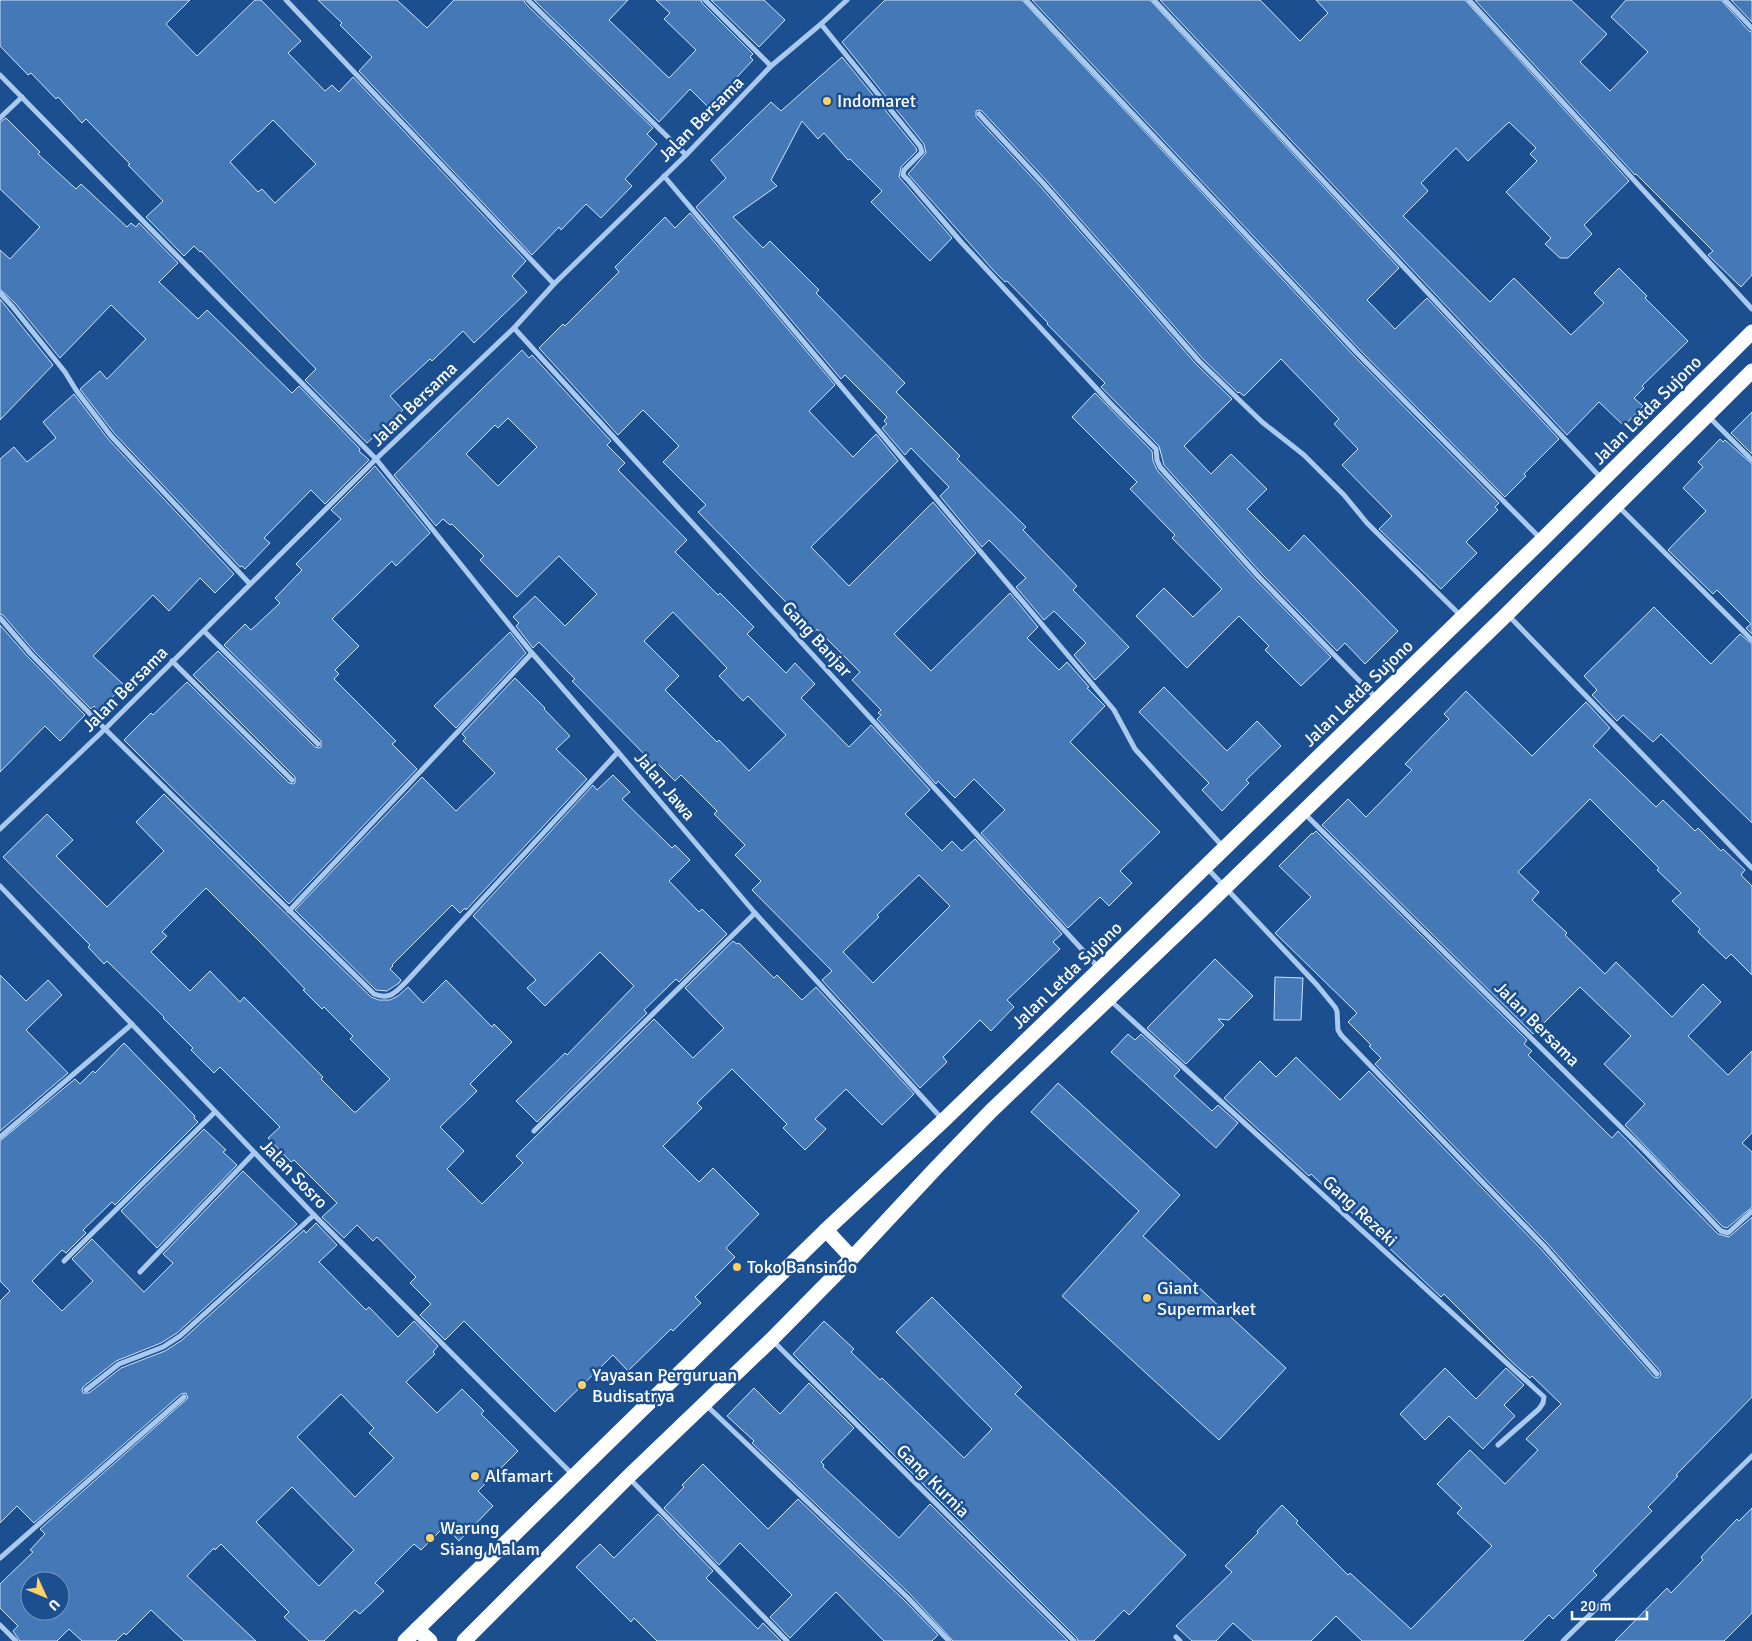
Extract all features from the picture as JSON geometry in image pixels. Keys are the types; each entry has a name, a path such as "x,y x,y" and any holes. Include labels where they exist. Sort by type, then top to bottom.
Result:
{"highway":[{"name":"Jalan Letda Sujono","path":"405,1641 826,1230 944,1120 1542,540 1752,332"},
{"path":"464,1641 628,1477 771,1340 985,1118 1507,614 1752,371"},
{"path":"826,1230 852,1258"},
{"path":"417,1629 430,1641"}],"street":[{"path":"286,0 554,284"},
{"path":"528,0 686,155"},
{"path":"705,0 771,66"},
{"name":"Jalan Bersama","path":"0,829 105,729 376,459 514,328 554,284 686,155 771,66 847,0"},
{"path":"1026,0 1358,354 1542,540"},
{"path":"1154,0 1603,480"},
{"path":"1469,0 1752,308"},
{"path":"1724,0 1752,28"},
{"path":"821,24 920,146 922,152 904,170 903,175 982,265 1110,403 1156,449 1160,467 1259,578 1377,700"},
{"name":"Jalan Jawa","path":"0,75 376,459 532,654 755,914 944,1120"},
{"path":"0,118 22,98"},
{"path":"979,114 1043,183 1199,361 1262,422 1304,455 1344,495 1367,523 1462,617"},
{"path":"664,176 1114,710 1135,749 1224,848"},
{"path":"0,293 65,372 76,390 111,436 250,584"},
{"name":"Gang Banjar","path":"514,328 1100,969"},
{"path":"1707,415 1752,460"},
{"path":"1617,505 1752,640"},
{"path":"1507,614 1752,868"},
{"path":"0,618 31,654 288,911 374,994 382,997 388,997 395,993 406,982 618,752"},
{"path":"204,631 318,744"},
{"path":"288,911 532,654"},
{"path":"172,661 292,780"},
{"name":"Jalan Bersama","path":"1303,811 1646,1152 1721,1231 1728,1233 1752,1211"},
{"path":"1206,866 1317,985 1334,1006 1337,1012 1338,1030 1341,1035 1544,1246 1657,1374"},
{"name":"Jalan Sosro","path":"0,886 254,1154 574,1476"},
{"path":"534,1131 755,914"},
{"name":"Gang Rezeki","path":"1108,999 1544,1397 1539,1409 1498,1445"},
{"path":"0,1137 132,1024"},
{"path":"64,1261 215,1112"},
{"path":"140,1272 254,1154"},
{"path":"86,1390 119,1364 171,1343 314,1215"},
{"name":"Gang Kurnia","path":"771,1340 1074,1641"},
{"path":"0,1558 184,1397"},
{"path":"705,1404 907,1596 949,1641"},
{"path":"1563,1641 1752,1456"},
{"path":"628,1477 787,1641"},
{"path":"0,1625 16,1641"}],"building":[{"path":"0,0 190,0 166,24 197,56 255,0 261,0 301,41 288,53 325,91 332,85 339,92 353,77 526,261 512,276 527,292 474,343 463,331 432,361 430,359 390,396 403,410 367,443 305,380 316,369 201,251 194,246 184,256 146,217 163,201 128,165 130,164 86,119 82,123 58,97 56,99 31,73 28,75 0,46","holes":["273,120 316,164 275,203 262,189 258,192 230,162"]},
{"path":"318,0 397,0 427,28 454,0 524,0 653,128 647,134 657,144 625,179 632,186 601,218 586,204 561,230 559,227 532,255 359,71 372,57 340,25 342,23"},
{"path":"534,0 628,0 609,20 669,78 696,50 664,19 670,13 656,0 701,0 753,54 750,57 753,60 725,90 727,92 710,109 690,89 659,122"},
{"path":"711,0 764,0 785,20 759,47"},
{"path":"885,0 1022,0 1355,357 1499,503 1495,507 1498,510 1466,542 1477,553 1441,589 1379,529 1392,516 1342,465 1358,449 1334,424 1339,419 1281,359 1244,396 1238,393 1202,358 1046,180 982,111 976,111 976,117 1040,186 1196,364 1232,399 1184,446 1211,474 1231,454 1267,489 1247,509 1289,551 1304,535 1398,631 1365,664 1345,643 1337,651 1262,574 1164,465 1159,446 1101,387 1105,383 1007,281 1005,282 994,271 908,174 926,153 924,144 842,42"},
{"path":"1032,0 1150,0 1399,268 1367,300 1395,329 1427,298 1559,439 1524,474 1526,476 1505,497 1361,351"},
{"path":"1160,0 1260,0 1300,41 1328,13 1316,0 1465,0 1629,181 1584,225 1592,234 1568,258 1560,258 1545,244 1551,238 1506,192 1537,161 1530,154 1536,148 1509,122 1468,161 1456,148 1421,183 1428,191 1403,216 1490,302 1514,278 1571,335 1604,303 1594,293 1619,268 1647,296 1645,298 1688,341 1642,386 1644,388 1634,398 1643,406 1624,426 1599,402 1567,435"},
{"path":"1475,0 1571,0 1607,34 1580,62 1610,91 1648,52 1611,17 1626,0 1721,0 1752,32 1752,275 1741,287 1708,255 1713,251 1635,175"},
{"path":"1731,0 1752,0 1752,22"},
{"path":"842,57 916,148 917,151 901,167 899,177 952,238 930,261 871,202 882,191 850,159 848,160 824,133 818,139 802,121 771,180 777,186 733,217 763,248 770,241 819,290 816,293 905,383 896,392 960,456 957,459 1026,527 1023,530 1077,586 1073,590 1129,647 1095,680 1074,655 1086,643 1054,611 1044,620 1016,587 1026,578 989,540 982,547 940,496 949,487 911,448 905,455 882,428 887,424 884,421 887,417 845,375 841,379 696,207 726,178 711,160 771,102 781,111"},
{"path":"6,118 40,152 38,154 76,189 81,184 127,227 131,223 136,227 139,223 178,263 159,282 198,319 207,310 292,393 299,386 369,460 325,504 311,490 264,538 270,543 245,569 242,566 240,567 114,433 80,389 100,371 107,379 146,339 111,305 60,358 15,303 0,289 0,250 10,259 40,227 0,189 0,122"},
{"path":"690,213 835,385 809,411 853,457 876,434 898,461 811,547 849,586 933,502 976,553 894,634 931,671 1010,593 1038,627 1027,638 1059,670 1067,662 1089,687 1087,688 1105,706 1070,742 1160,832 1120,871 1132,883 1109,906 1100,897 1068,928 981,833 1005,810 974,779 955,798 938,781 936,784 877,719 881,715 878,713 881,710 852,680 860,672 817,629 815,632 698,512 706,505 663,462 679,446 643,410 618,435 539,348 563,324 565,326 619,272 615,267 665,217 675,228"},
{"path":"0,299 53,365 0,420"},
{"path":"522,350 529,358 532,355 611,441 607,445 625,463 618,470 687,540 675,552 718,595 720,593 754,627 747,634 786,673 795,663 815,684 801,698 849,747 871,725 930,790 905,814 942,851 952,841 962,851 975,839 1062,934 1053,942 1060,949 1007,1000 1014,1007 991,1031 980,1020 943,1057 947,1062 920,1088 822,980 832,971 752,890 761,881 735,855 745,845 714,814 717,811 681,775 675,781 658,764 656,766 572,681 575,679 539,642 533,648 516,626 519,623 513,617 535,596 565,626 597,594 559,556 517,597 480,560 484,556 452,524 450,525 443,519 436,526 394,475","holes":["508,418 537,447 498,486 466,454 495,425 498,428","673,612 727,668 719,676 743,701 748,696 786,735 749,771 665,690 679,676 644,641","919,875 950,906 873,983 843,952 879,917 877,915"]},
{"path":"1095,393 1152,451 1153,461 1157,470 1256,580 1331,657 1301,686 1265,650 1269,646 1239,616 1187,668 1136,616 1164,588 1193,617 1222,589 1172,538 1175,535 1130,489 1137,482 1072,417"},
{"path":"74,394 108,439 234,574 215,593 200,578 169,611 153,595 93,656 124,685 99,711 94,706 91,709 0,614 0,459 14,447 27,462 56,438 43,422"},
{"path":"1752,412 1752,454 1731,433"},
{"path":"1720,439 1723,442 1725,440 1752,464 1752,634 1746,628 1751,624 1717,590 1713,594 1668,550 1706,511 1683,488 1703,467 1698,462"},
{"path":"375,466 430,533 396,566 392,561 332,619 359,646 335,670 339,674 334,679 396,741 392,744 417,769 289,904 124,740 151,713 153,715 187,682 289,783 295,783 295,777 193,675 218,651 315,747 321,747 321,741 224,645 245,624 251,630 280,603 275,598 302,570 296,564 341,519 331,510"},
{"path":"1654,607 1711,664 1740,634 1752,644 1752,823 1661,734 1653,742 1623,715 1617,721 1592,695 1597,690 1584,676"},
{"path":"0,625 28,657 85,715 60,741 45,726 0,772"},
{"path":"510,632 526,653 456,728 434,706"},
{"path":"515,678 570,736 556,749 587,779 466,910 465,908 460,913 452,905 392,965 390,969 401,980 399,983 387,991 376,990 295,910 422,777 456,811 495,773 463,741 466,738 462,734"},
{"path":"1164,687 1227,751 1257,721 1281,746 1246,780 1249,783 1222,811 1202,790 1209,783 1139,712"},
{"path":"1466,691 1532,756 1586,702 1610,728 1593,746 1656,807 1663,800 1695,831 1698,828 1721,851 1723,849 1745,870 1741,875 1752,886 1752,975 1731,954 1726,959 1698,932 1700,929 1672,901 1681,893 1657,870 1659,868 1590,799 1518,872 1539,892 1532,900 1567,933 1565,935 1605,974 1616,962 1672,1017 1703,984 1721,1002 1688,1036 1728,1075 1752,1051 1752,1133 1742,1143 1752,1152 1752,1207 1727,1228 1723,1227 1625,1125 1645,1104 1604,1064 1631,1036 1580,987 1533,1034 1322,825 1348,799 1366,817 1412,770 1405,764 1449,719 1444,714"},
{"path":"613,775 630,792 622,799 672,848 675,845 690,860 669,881 699,912 702,909 727,934 679,982 676,979 644,1010 647,1013 537,1122 516,1101 565,1053 567,1055 634,986 600,952 545,1006 527,988 536,980 473,916 593,785 597,790"},
{"path":"164,794 371,997 379,1000 390,1000 408,987 423,1003 446,980 492,1027 494,1024 512,1042 470,1084 477,1091 440,1127 464,1151 447,1169 482,1204 523,1163 516,1156 654,1019 693,1058 724,1028 685,988 733,941 737,944 739,943 774,978 777,975 802,1000 816,987 914,1094 882,1125 846,1089 815,1119 826,1129 805,1150 783,1128 787,1124 732,1069 697,1103 702,1108 663,1146 699,1182 713,1168 759,1214 726,1248 735,1257 695,1297 701,1303 673,1331 671,1329 628,1371 613,1355 555,1412 464,1321 445,1340 420,1315 431,1304 410,1283 416,1277 377,1237 373,1241 357,1225 344,1238 322,1217 337,1203 294,1160 291,1162 268,1138 280,1127 220,1067 214,1073 191,1050 193,1048 164,1017 107,961 104,964 88,947 90,945 3,857 47,814 73,840 56,856 107,907 164,851 136,822","holes":["206,888 305,989 303,990 322,1009 324,1007 353,1036 350,1039 390,1079 356,1112 321,1079 323,1077 244,997 240,1002 210,971 190,991 151,952 167,936 162,932"]},
{"path":"1316,831 1527,1040 1524,1044 1532,1051 1528,1055 1612,1138 1618,1131 1718,1234 1729,1237 1752,1217 1752,1397 1676,1475 1678,1476 1648,1507 1652,1511 1593,1571 1597,1575 1553,1619 1549,1615 1523,1641 1362,1641 1336,1616 1311,1641 1253,1641 1233,1623 1216,1641 1192,1641 1176,1626 1232,1572 1225,1566 1258,1533 1257,1531 1282,1505 1298,1521 1296,1523 1348,1575 1350,1573 1411,1629 1492,1546 1457,1513 1462,1508 1437,1484 1470,1450 1505,1484 1538,1450 1526,1439 1561,1404 1532,1376 1530,1378 1511,1361 1444,1294 1441,1297 1311,1174 1309,1176 1224,1098 1260,1061 1276,1077 1296,1057 1340,1100 1369,1071 1541,1249 1654,1377 1658,1378 1661,1375 1660,1371 1547,1243 1375,1064 1381,1058 1348,1022 1357,1013 1275,933 1311,897 1279,866"},
{"path":"1215,959 1253,996 1229,1020 1218,1019 1224,1025 1186,1064 1147,1028"},
{"path":"0,975 26,1001 48,980 62,995 26,1030 68,1073 0,1131"},
{"path":"1275,977 1303,978 1301,1020 1274,1020"},
{"path":"1128,1034 1135,1040 1141,1034 1180,1070 1174,1076 1212,1111 1218,1105 1238,1123 1216,1148 1111,1052"},
{"path":"124,1043 195,1116 194,1118 198,1122 115,1205 112,1202 83,1230 86,1233 66,1253 62,1250 32,1281 62,1311 93,1281 72,1259 92,1239 144,1292 173,1263 163,1254 243,1171 297,1224 177,1333 161,1343 116,1361 83,1387 83,1393 89,1393 121,1368 165,1351 182,1340 304,1230 306,1233 316,1223 337,1245 319,1262 366,1310 369,1307 398,1337 414,1321 438,1346 433,1352 435,1354 406,1382 437,1413 462,1389 484,1411 481,1414 518,1451 478,1491 493,1506 459,1541 445,1526 421,1550 414,1544 375,1583 384,1591 360,1614 355,1610 324,1641 309,1641 284,1617 289,1612 221,1544 215,1550 214,1548 187,1576 256,1641 184,1641 151,1610 126,1635 124,1633 116,1641 82,1641 69,1629 57,1641 20,1641 13,1631 18,1626 0,1608 0,1584 33,1552 30,1550 45,1534 40,1529 188,1398 186,1393 181,1394 34,1523 17,1506 0,1523 0,1301 10,1291 0,1281 0,1141 75,1079 80,1084 93,1071 95,1073","holes":["341,1394 374,1428 369,1433 394,1458 355,1497 297,1437","292,1487 354,1550 319,1586 256,1522"]},
{"path":"1058,1083 1180,1195 1143,1236 1286,1368 1219,1440 1062,1296 1139,1211 1031,1112"},
{"path":"204,1129 226,1150 223,1152 237,1165 157,1248 121,1211"},
{"path":"932,1297 1022,1387 1015,1394 1186,1555 1129,1615 1124,1610 1094,1641 1078,1641 793,1354 824,1321 854,1349 851,1352 880,1380 882,1378 964,1458 992,1429 896,1332"},
{"path":"1445,1368 1476,1399 1506,1368 1524,1385 1504,1405 1515,1416 1483,1449 1449,1416 1425,1440 1400,1414"},
{"path":"809,1383 854,1428 821,1462 824,1465 823,1467 899,1538 930,1504 1068,1641 953,1641 910,1594 752,1443 754,1441 727,1416 754,1388 780,1414"},
{"path":"703,1464 768,1529 798,1499 938,1635 932,1641 884,1641 836,1592 790,1638 770,1617 792,1595 740,1543 719,1565 664,1508 684,1487 682,1485"},
{"path":"1752,1508 1752,1613 1724,1641 1615,1641 1667,1588 1671,1593 1703,1560 1701,1557 1737,1519 1739,1521"},
{"path":"658,1514 713,1571 706,1578 758,1629 763,1623 781,1641 657,1641 634,1618 631,1622 576,1567 600,1544 614,1558"}],"place":[{"name":"Indomaret","path":"827,101"},
{"name":"Toko Bansindo","path":"737,1267"},
{"name":"Giant Supermarket","path":"1147,1298"},
{"name":"Yayasan Perguruan Budisatrya","path":"582,1385"},
{"name":"Alfamart","path":"475,1476"},
{"name":"Warung Siang Malam","path":"430,1538"}]}
